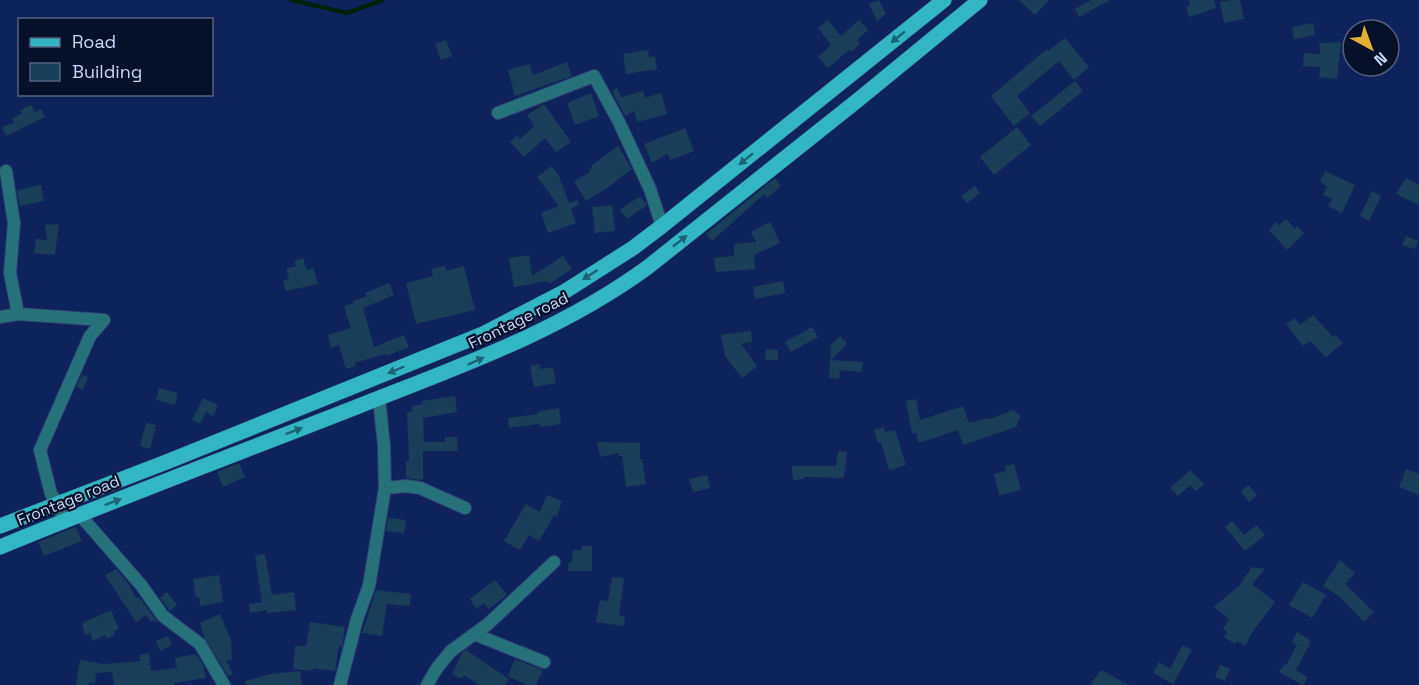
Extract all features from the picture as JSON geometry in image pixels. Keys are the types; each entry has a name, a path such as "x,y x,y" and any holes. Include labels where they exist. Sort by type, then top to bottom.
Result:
{"main road":[{"path":"0,526 180,457 483,334 564,292 633,248 662,226 944,0"},
{"name":"Frontage road","path":"0,547 472,363 567,319 648,267 980,0"},
{"path":"633,248 648,267"}],"street":[{"path":"498,113 594,76 619,122 650,189 662,226"},
{"path":"6,171 15,223 10,273 18,314"},
{"path":"0,317 18,314 104,320 90,336 40,450 51,494 58,503 64,521"},
{"path":"340,685 357,619 369,586 385,488 379,398"},
{"path":"385,488 406,486 420,488 465,508"},
{"path":"80,515 141,585 163,616 200,644 224,685"},
{"path":"426,685 451,651 488,624 554,562"},
{"path":"474,634 544,662"}],"building":[{"path":"879,0 886,14 877,21 869,4"},
{"path":"1019,0 1049,0 1035,15"},
{"path":"1091,0 1110,0 1079,17 1075,9"},
{"path":"1189,0 1214,0 1216,8 1189,17 1186,7 1190,5"},
{"path":"1240,0 1244,19 1224,23 1220,2"},
{"path":"828,20 841,36 859,20 868,30 857,40 860,44 828,68 818,57 831,45 818,28"},
{"path":"1313,23 1315,35 1294,39 1292,27"},
{"path":"1065,38 1089,67 1074,80 1059,61 1017,96 1030,113 1014,126 991,96 1047,49 1048,51"},
{"path":"446,40 452,56 441,60 435,44"},
{"path":"1341,42 1337,79 1319,77 1320,67 1303,66 1304,53 1320,54 1319,43"},
{"path":"648,50 649,57 655,56 657,69 626,74 623,54"},
{"path":"567,62 572,76 515,96 508,70 530,64 533,75"},
{"path":"1075,81 1083,91 1040,126 1031,116"},
{"path":"617,88 621,97 643,91 645,98 661,93 667,114 637,122 634,111 625,116 612,91"},
{"path":"591,93 599,116 575,125 567,103"},
{"path":"544,104 571,142 556,152 545,138 524,157 510,142 517,135 520,139 534,126 527,115"},
{"path":"31,105 35,112 41,109 45,117 6,136 2,127 14,123 12,118 22,114 20,110"},
{"path":"1017,127 1031,145 994,175 980,157"},
{"path":"685,128 694,151 671,160 667,154 652,163 644,144"},
{"path":"618,146 632,169 586,201 574,181 590,172 591,166"},
{"path":"552,166 559,176 569,203 577,200 579,204 571,209 576,223 548,233 541,213 559,206 537,177"},
{"path":"1325,171 1355,185 1342,213 1328,206 1332,199 1323,195 1327,186 1320,182"},
{"path":"775,178 781,186 767,198 764,194 712,241 706,234"},
{"path":"1406,178 1419,185 1419,205 1396,194"},
{"path":"41,185 44,201 20,206 17,190"},
{"path":"975,186 980,193 967,203 961,196"},
{"path":"1372,191 1381,196 1369,221 1360,216"},
{"path":"640,196 647,205 627,219 620,210"},
{"path":"612,205 615,231 595,233 592,207"},
{"path":"1286,219 1295,229 1297,226 1304,233 1287,250 1269,230 1276,222 1279,225"},
{"path":"770,222 780,243 754,255 755,269 716,272 714,258 734,256 734,244 756,242 751,232"},
{"path":"59,224 55,255 34,253 36,239 47,240 45,225"},
{"path":"1406,236 1418,241 1415,249 1402,245"},
{"path":"529,255 532,276 563,256 572,269 549,284 547,281 514,287 509,258"},
{"path":"303,258 307,270 313,268 318,284 286,291 283,281 289,279 286,269 296,266 294,261"},
{"path":"445,266 446,271 464,266 475,310 416,324 406,283 433,276 431,269"},
{"path":"783,281 785,293 755,299 753,287"},
{"path":"389,283 394,295 363,308 374,347 404,335 409,347 386,356 385,354 354,363 356,366 346,369 339,345 331,348 328,335 351,328 344,306 367,296 365,293"},
{"path":"1313,315 1333,337 1335,335 1343,343 1326,357 1310,341 1303,346 1286,324 1295,318 1300,325"},
{"path":"812,327 818,337 791,352 785,342"},
{"path":"751,331 752,342 741,344 757,366 742,378 725,356 721,335"},
{"path":"840,336 847,344 831,360 863,362 862,372 840,370 839,379 829,378 831,348 829,347"},
{"path":"766,349 778,350 778,360 765,360"},
{"path":"539,364 540,369 553,367 556,383 534,387 530,366"},
{"path":"82,375 88,377 83,390 76,387"},
{"path":"159,388 178,393 175,405 156,400"},
{"path":"455,396 457,412 423,418 424,442 445,442 445,437 457,437 458,451 423,451 423,480 406,478 406,461 409,461 407,412 413,411 412,406 423,404 422,401"},
{"path":"203,398 218,405 213,416 206,412 200,424 192,420"},
{"path":"916,399 920,420 963,406 969,423 990,419 1013,410 1021,416 1016,427 963,445 958,430 919,443 916,433 912,434 906,401"},
{"path":"559,408 561,424 509,428 508,418 538,414 537,412"},
{"path":"146,423 156,425 150,449 140,446"},
{"path":"884,427 885,432 895,430 906,465 889,470 881,442 878,443 874,430"},
{"path":"597,442 640,443 640,459 642,459 646,484 626,487 622,456 618,456 619,453 600,457"},
{"path":"838,451 847,452 844,478 804,477 804,479 793,480 792,466 836,466"},
{"path":"239,463 245,477 223,487 217,472"},
{"path":"1014,464 1021,490 999,495 994,474 1006,471 1005,466"},
{"path":"1406,469 1419,474 1419,495 1399,487"},
{"path":"1190,470 1204,484 1196,491 1190,485 1178,496 1170,488"},
{"path":"707,475 710,488 693,492 689,479"},
{"path":"1249,485 1257,495 1249,502 1241,491"},
{"path":"547,495 562,501 557,516 554,515 539,541 529,535 520,550 504,541 526,504 540,512"},
{"path":"388,518 406,520 404,533 386,531"},
{"path":"1232,521 1244,535 1257,525 1265,535 1245,551 1225,527"},
{"path":"76,527 82,541 44,556 38,542"},
{"path":"582,546 592,546 592,571 568,571 569,562 572,562 573,550 581,550"},
{"path":"265,554 272,595 294,592 296,610 267,613 267,610 250,613 249,604 262,602 255,556"},
{"path":"1340,560 1355,573 1345,584 1374,612 1364,622 1340,597 1323,586"},
{"path":"1252,567 1265,569 1252,584 1275,602 1253,631 1245,646 1237,641 1235,644 1224,637 1227,632 1223,629 1229,619 1214,607 1239,586"},
{"path":"116,569 128,583 136,598 139,597 157,621 155,623 154,620 151,622 146,615 136,622 105,575"},
{"path":"219,575 223,602 200,606 199,597 196,598 193,579"},
{"path":"612,577 624,578 619,615 625,616 624,626 596,622 600,600 608,601"},
{"path":"495,580 507,595 489,609 484,603 476,609 470,599"},
{"path":"1303,582 1326,595 1312,618 1289,605"},
{"path":"376,590 411,594 410,606 387,604 382,636 362,633"},
{"path":"167,592 177,605 170,611 160,598"},
{"path":"111,610 119,629 113,631 115,635 106,639 105,635 93,641 90,633 85,635 82,623"},
{"path":"220,614 232,643 232,660 226,660 233,674 228,676 204,637 200,623"},
{"path":"310,622 345,627 335,671 313,668 313,671 293,669 295,646 306,646"},
{"path":"1297,632 1310,640 1296,670 1308,677 1303,685 1279,672 1286,665 1297,645 1292,642"},
{"path":"168,636 172,645 160,651 156,641"},
{"path":"1183,645 1192,650 1173,684 1153,673 1159,662 1170,669"},
{"path":"466,650 509,679 505,685 480,685 464,675 462,679 452,674 462,653"},
{"path":"149,653 151,671 177,668 175,658 196,654 203,665 206,678 174,683 174,685 114,685 112,672 96,673 95,683 76,685 80,660 104,664 141,661 139,655"},
{"path":"515,659 543,670 536,685 528,685 508,676"},
{"path":"1220,665 1230,669 1225,681 1215,677"},
{"path":"1101,670 1129,685 1090,685"},
{"path":"300,671 302,685 246,685 245,681 270,674"}],"waterway":[{"path":"291,0 347,13 383,0"}]}
